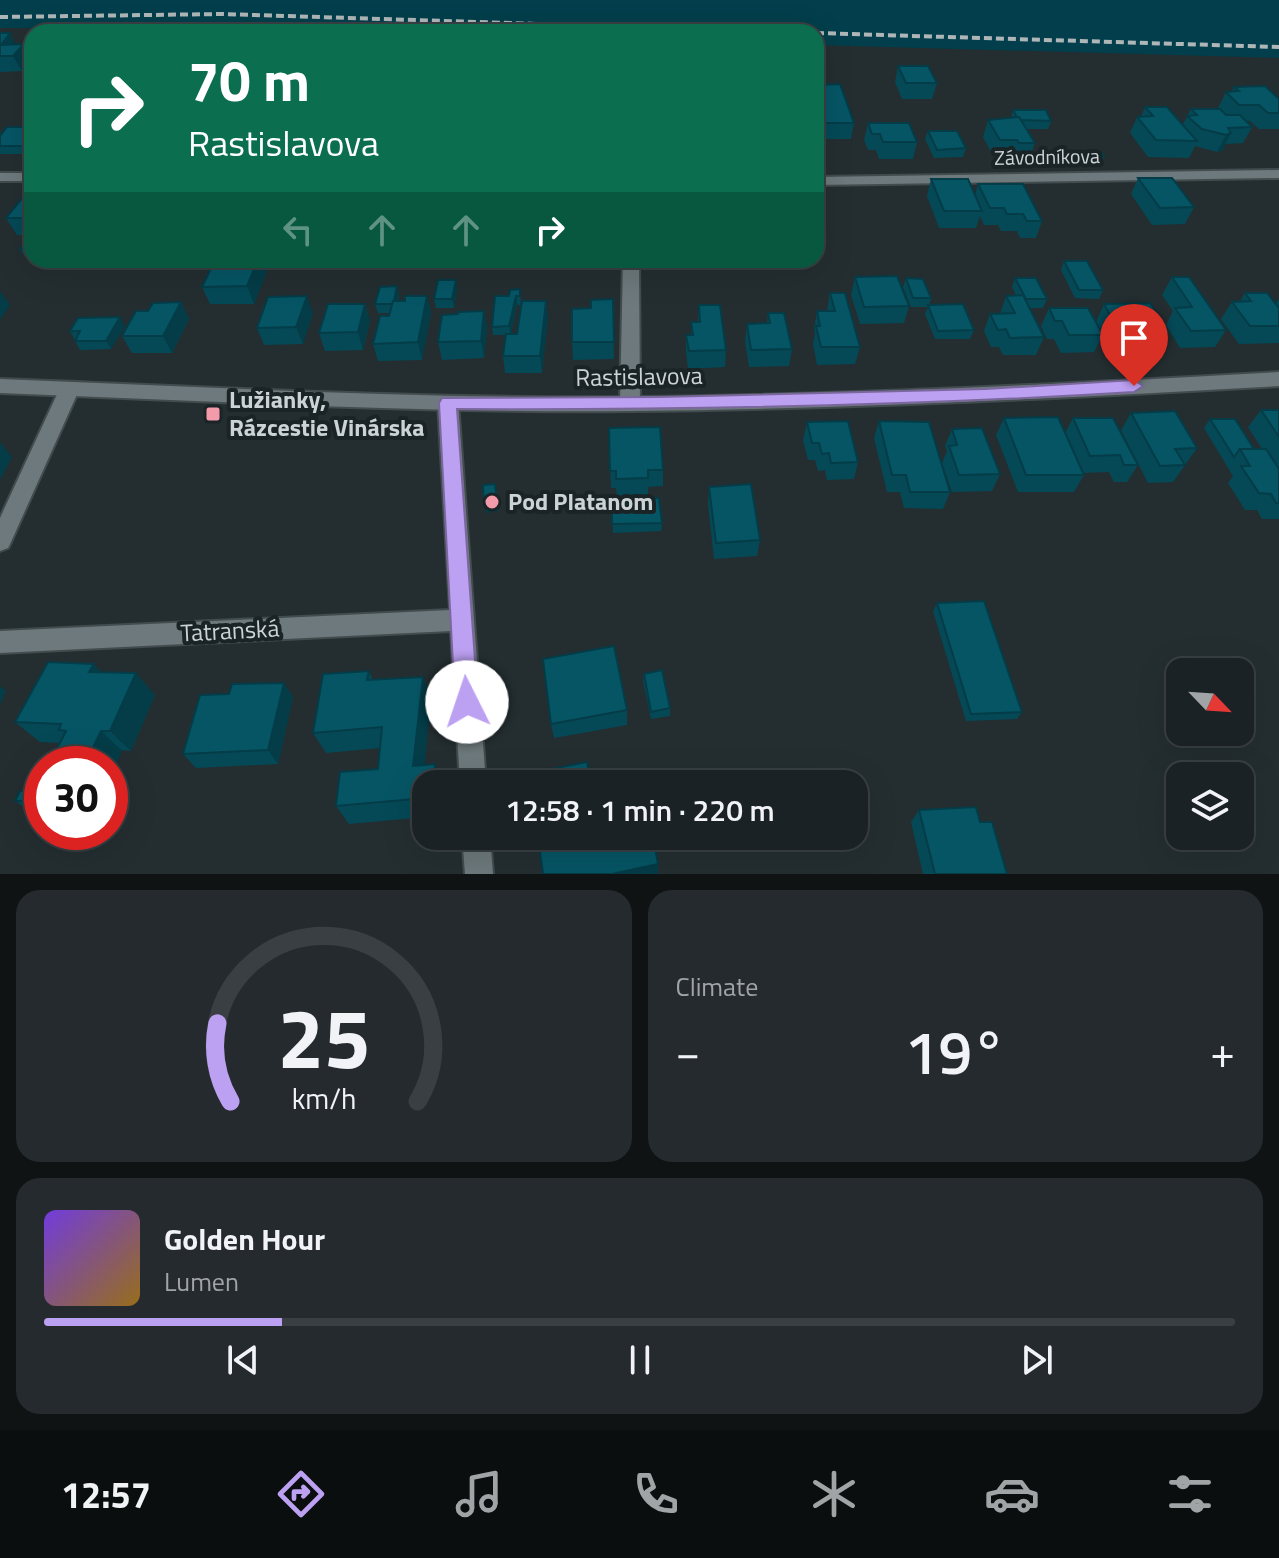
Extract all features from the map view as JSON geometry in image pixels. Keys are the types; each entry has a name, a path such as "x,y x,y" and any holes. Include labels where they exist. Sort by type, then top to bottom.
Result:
{"street":[{"name":"Závodníkova","path":"824,181 1279,174"},
{"path":"0,177 24,177"},
{"path":"630,404 631,268"},
{"name":"Rastislavova","path":"0,386 448,403 630,404 985,395 1279,379"},
{"path":"0,542 69,390"},
{"path":"448,403 472,770"},
{"name":"Tatranská","path":"0,642 461,620"},
{"path":"477,850 479,874"}],"shaded area":[{"path":"0,0 1279,0 1279,58 824,45 824,24 24,24 24,28 0,28"}],"building":[{"path":"0,33 10,33 1,45 24,44 13,56 0,56"},
{"path":"898,66 928,66 937,83 906,83"},
{"path":"840,84 854,123 824,123 824,85"},
{"path":"1265,86 1279,99 1279,113 1268,113 1259,105 1239,105 1226,92 1239,91 1234,87"},
{"path":"1145,107 1167,107 1197,141 1156,140 1137,117 1153,116"},
{"path":"1191,109 1220,109 1226,115 1240,115 1252,127 1228,128 1231,133 1226,135 1202,129 1187,116 1197,115"},
{"path":"1013,110 1046,110 1051,121 1021,120"},
{"path":"1019,117 1035,143 1000,140 988,120"},
{"path":"868,123 909,123 917,142 883,142 880,134 872,134"},
{"path":"7,127 24,127 23,146 0,146 0,136"},
{"path":"928,131 957,131 966,148 937,150"},
{"path":"1138,178 1172,178 1194,207 1160,208"},
{"path":"931,179 968,179 982,211 944,211"},
{"path":"978,184 1023,184 1042,221 1027,221 1023,214 1007,214 1004,208 990,208"},
{"path":"24,196 24,218 6,218"},
{"path":"1064,261 1087,261 1103,290 1079,290"},
{"path":"211,268 255,268 247,286 202,287"},
{"path":"897,276 909,306 864,307 855,277"},
{"path":"1172,277 1189,277 1226,330 1191,331 1175,308 1192,307"},
{"path":"906,278 923,279 931,298 913,298"},
{"path":"1015,278 1036,278 1047,299 1026,299"},
{"path":"438,280 456,280 452,299 434,299"},
{"path":"397,286 392,304 375,304 380,287"},
{"path":"520,289 509,326 492,327 495,296 509,296 510,290"},
{"path":"830,293 845,293 860,347 821,347 816,326 820,326 817,311 835,311"},
{"path":"1245,293 1267,293 1279,308 1279,326 1250,326 1232,302 1251,301"},
{"path":"1023,295 1044,337 1010,338 1006,329 998,330 990,314 1015,313 1006,296"},
{"path":"307,296 296,327 257,328 268,297"},
{"path":"405,296 427,296 418,342 373,344 380,316 389,316 393,301 405,301"},
{"path":"613,299 614,342 572,342 572,309 591,308 591,300"},
{"path":"522,301 546,301 540,356 503,356 506,334 517,334"},
{"path":"181,302 163,336 122,336 136,311 148,311 153,303"},
{"path":"1150,303 1168,332 1120,333 1104,304"},
{"path":"328,304 365,304 358,332 319,333"},
{"path":"963,304 974,330 938,331 928,305"},
{"path":"699,305 720,305 726,350 689,351 686,335 693,335 691,322 700,322"},
{"path":"1049,308 1088,308 1103,335 1069,335 1062,321 1055,321"},
{"path":"484,311 481,341 438,342 442,315"},
{"path":"768,313 784,313 792,349 751,350 747,324 770,323"},
{"path":"120,317 106,341 75,341 80,331 70,331 78,318"},
{"path":"1261,410 1279,410 1279,437"},
{"path":"1175,411 1197,448 1175,449 1185,465 1160,466 1131,413"},
{"path":"1058,417 1084,475 1026,475 1004,418"},
{"path":"1073,418 1113,418 1138,465 1124,465 1120,455 1090,456"},
{"path":"1210,419 1235,419 1254,449 1240,449 1234,457"},
{"path":"848,421 858,462 831,463 829,453 822,454 819,443 812,443 807,422"},
{"path":"879,421 929,422 950,492 910,492 906,475 892,475"},
{"path":"660,427 663,470 648,470 648,478 616,479 616,471 610,471 609,428"},
{"path":"982,428 1000,474 959,475 949,446 957,445 952,429"},
{"path":"1240,449 1266,449 1279,469 1279,503 1271,494 1259,493 1241,466 1250,466"},
{"path":"495,484 497,503 484,505 483,485"},
{"path":"751,484 760,540 716,543 709,487"},
{"path":"645,498 659,498 662,523 612,524 612,504 645,502"},
{"path":"984,601 1022,712 971,714 937,603"},
{"path":"614,646 627,710 551,724 543,659"},
{"path":"48,662 94,664 89,672 136,673 110,731 101,731 94,746 58,746 66,731 59,730 61,724 15,722"},
{"path":"662,670 670,708 651,712 644,674"},
{"path":"369,671 367,680 423,677 413,766 435,764 434,770 412,770 412,799 336,806 340,772 378,769 382,727 313,733 323,674"},
{"path":"284,683 268,750 183,754 200,695 229,694 232,684"},
{"path":"587,762 588,770 546,770"},
{"path":"20,791 24,791 24,801 15,801"},
{"path":"976,807 980,822 992,822 1007,874 935,874 919,810"},
{"path":"540,850 656,850 658,864 612,874 543,874"}],"railway":[{"path":"0,17 222,14 540,24"},
{"path":"824,33 1279,47"}],"place":[{"name":"Lužianky, Rázcestie Vinárska","path":"213,414"},
{"name":"Pod Platanom","path":"492,502"}],"route":[{"path":"467,702 448,403 630,404 985,395 1134,386"}]}
